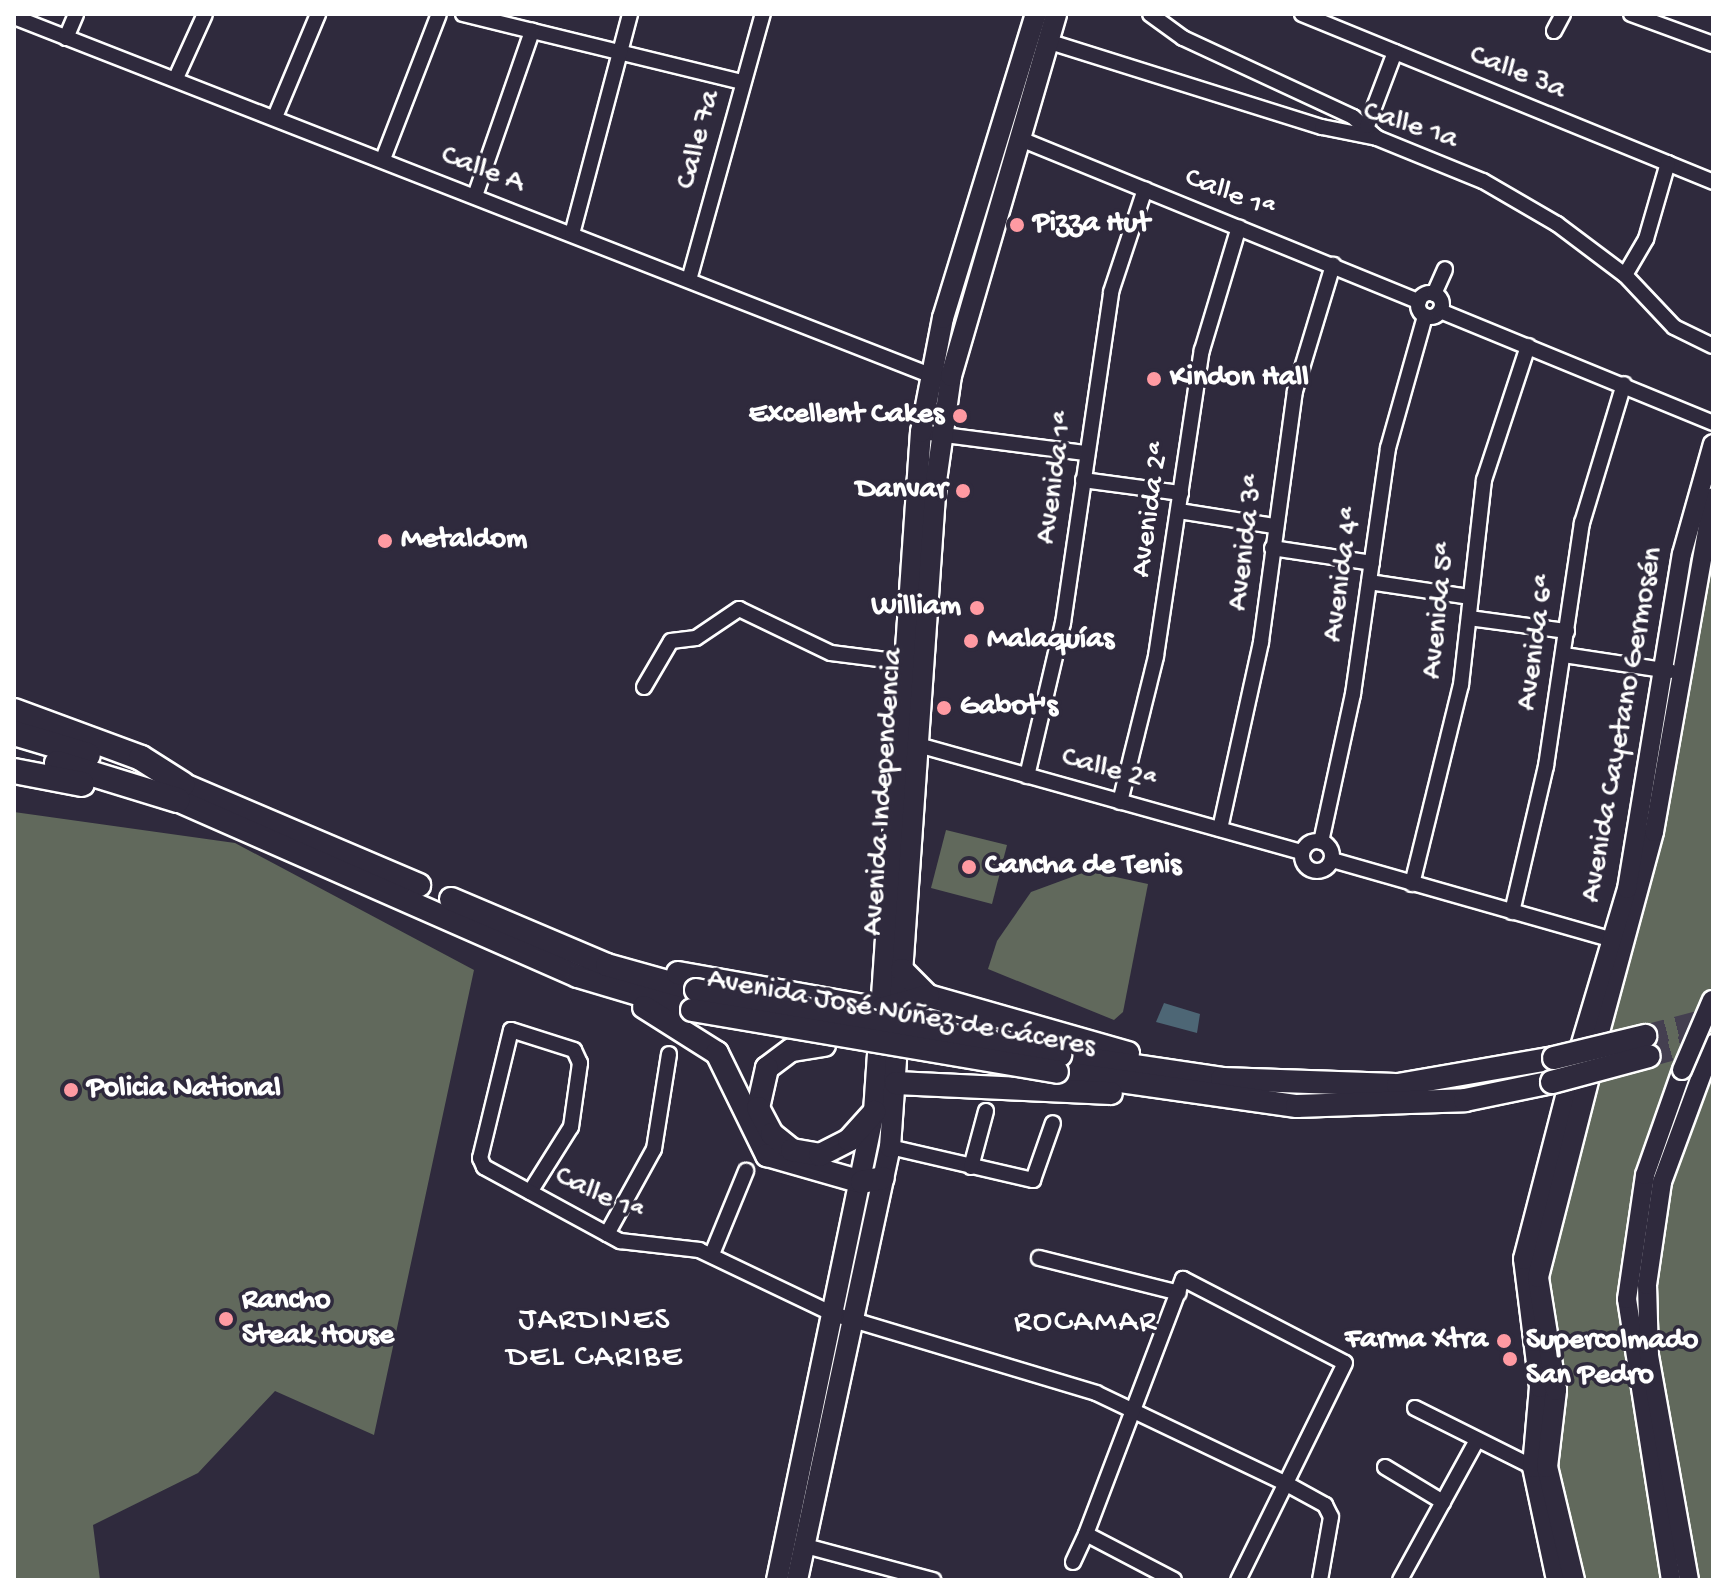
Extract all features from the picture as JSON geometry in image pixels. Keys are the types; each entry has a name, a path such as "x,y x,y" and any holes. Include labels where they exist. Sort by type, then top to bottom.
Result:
{"highway":[{"path":"14,711 141,758 179,792"},
{"path":"14,733 179,792"},
{"path":"14,750 179,792"},
{"path":"14,771 179,792"}],"main road":[{"name":"Avenida Independencia","path":"872,1180 890,1147 896,1083 890,1009 902,970 899,740 902,662 921,432 930,375 1036,14"},
{"name":"Avenida Independencia","path":"777,1580 811,1453 872,1180 874,1112 890,1009 902,870 920,746 942,434 961,326 1056,14"},
{"name":"Avenida José Núñez de Cáceres","path":"179,792 580,965 694,1000 976,1060 1058,1063"},
{"path":"580,965 890,1009 928,996"},
{"path":"580,965 704,1039 737,1085 752,1135 767,1155 872,1180"},
{"path":"902,970 928,996 1217,1089"},
{"name":"Avenida José Núñez de Cáceres","path":"694,1000 1217,1089 1364,1107 1465,1100 1552,1082 1647,1046 1398,1085 1217,1089"},
{"path":"874,1112 849,1140 820,1155 792,1150 772,1134 758,1108 767,1068 791,1050 824,1045 976,1060"},
{"path":"1557,1580 1533,1467 1540,1387 1524,1259 1574,1059"},
{"path":"1574,1059 1538,1277 1556,1390 1547,1467 1574,1580"},
{"path":"896,1083 1217,1089"},
{"name":"Avenida Independencia","path":"797,1580 811,1453"}],"street":[{"path":"66,38 76,14"},
{"path":"176,78 205,14"},
{"path":"275,117 318,14"},
{"path":"383,159 439,14"},
{"path":"463,14 742,82"},
{"path":"572,234 630,14"},
{"name":"Calle 7a","path":"689,280 763,14"},
{"path":"1150,14 1183,38 1372,132 1395,52"},
{"name":"Calle 3a","path":"1302,14 1713,182"},
{"path":"1554,31 1563,14"},
{"path":"1631,14 1713,44"},
{"name":"Calle A","path":"14,17 930,375"},
{"path":"475,196 532,31"},
{"name":"Calle 1a","path":"1047,41 1309,124 1372,132 1512,196 1625,275 1661,317 1713,346"},
{"name":"Calle 1ª","path":"1018,138 1333,265 1422,309"},
{"path":"1625,275 1646,239 1668,163"},
{"name":"Avenida 1ª","path":"1027,776 1056,664 1111,292 1145,189"},
{"name":"Avenida 2ª","path":"1120,802 1156,656 1202,350 1239,227"},
{"name":"Avenida 3ª","path":"1220,829 1253,684 1295,391 1333,265"},
{"path":"1422,309 1434,294 1445,269"},
{"path":"1434,294 1440,311"},
{"path":"1422,309 1440,311 1713,423"},
{"name":"Avenida 4ª","path":"1321,842 1369,582 1388,448 1422,309"},
{"name":"Avenida 5ª","path":"1412,884 1452,732 1469,618 1484,480 1528,346"},
{"name":"Avenida 6ª","path":"1512,912 1564,655 1582,523 1624,384"},
{"path":"921,432 1086,453"},
{"name":"Avenida Cayetano Germosén","path":"1671,671 1682,554 1713,444"},
{"path":"1083,480 1181,493"},
{"name":"Avenida Cayetano Germosén","path":"1574,1059 1619,942 1671,671 1713,497"},
{"path":"1179,511 1274,526"},
{"path":"1272,548 1372,563"},
{"path":"1369,582 1469,597"},
{"path":"644,687 671,641 696,638 739,609 831,653 902,662"},
{"path":"1469,618 1567,631"},
{"path":"1564,655 1671,671"},
{"name":"Calle 2ª","path":"899,740 1302,852 1313,871 1332,860"},
{"path":"1302,852 1321,842 1332,860 1619,942"},
{"path":"1671,1580 1627,1299 1645,1175 1682,1070 1713,1000"},
{"name":"Calle 1ª","path":"530,1192 571,1127 580,1063 574,1050 506,1033 480,1158 530,1192 607,1234 712,1254 842,1317 1137,1410 1325,1505 1331,1517 1321,1580"},
{"path":"1689,1580 1649,1356 1647,1285 1662,1182 1713,1044"},
{"path":"607,1234 654,1149 669,1054"},
{"path":"971,1167 986,1111"},
{"path":"890,1147 1033,1180 1053,1123"},
{"path":"712,1254 746,1171"},
{"path":"1039,1258 1181,1286 1342,1357 1344,1371 1238,1580"},
{"path":"1073,1562 1137,1410 1181,1286"},
{"path":"1415,1408 1533,1467"},
{"path":"1400,1580 1477,1440"},
{"path":"1385,1467 1443,1502"},
{"path":"1086,1534 1174,1580"},
{"path":"802,1545 933,1580"}],"green space":[{"path":"1713,507 1713,1580 1580,1580 1559,1498 1544,1293"},
{"path":"14,812 235,843 474,970 374,1435 275,1391 198,1473 93,1525 100,1580 14,1580"},
{"name":"Cancha de Tenis","path":"946,830 1007,845 992,904 931,888"},
{"path":"1088,871 1148,884 1123,1012 1114,1020 988,969 997,941 1031,892"}],"water":[{"path":"1164,1003 1200,1014 1197,1033 1156,1022"}],"tunnel":[{"path":"1645,1036 1713,1018"},
{"path":"1649,1056 1710,1039"}],"place":[{"name":"Pizza Hut","path":"1017,225"},
{"name":"Kindon Hall","path":"1154,379"},
{"name":"Excellent Cakes","path":"960,416"},
{"name":"Danvar","path":"963,491"},
{"name":"Metaldom","path":"385,541"},
{"name":"William","path":"977,608"},
{"name":"Malaquías","path":"971,641"},
{"name":"Gabot's","path":"944,708"},
{"name":"Cancha de Tenis","path":"969,867"},
{"name":"Policia National","path":"71,1090"},
{"name":"Rancho Steak House","path":"226,1319"},
{"name":"Farma Xtra","path":"1504,1341"},
{"name":"Supercolmado San Pedro","path":"1510,1359"}],"district":[{"name":"ROCAMAR","path":"1086,1323"},
{"name":"JARDINES DEL CARIBE","path":"595,1340"}]}
